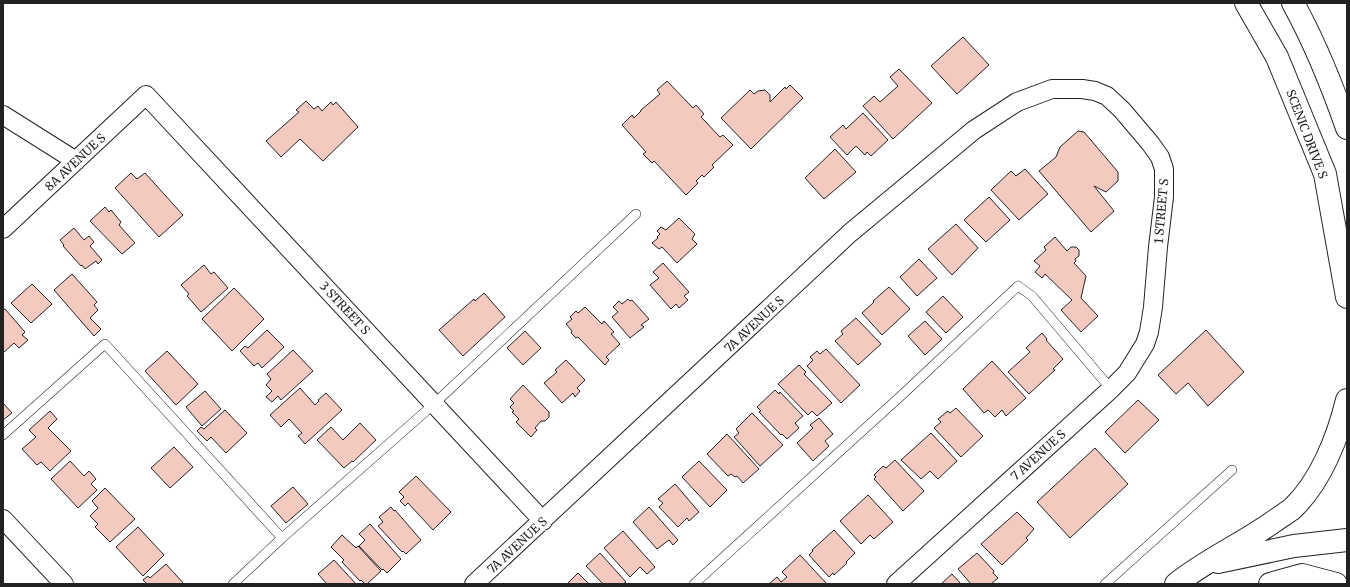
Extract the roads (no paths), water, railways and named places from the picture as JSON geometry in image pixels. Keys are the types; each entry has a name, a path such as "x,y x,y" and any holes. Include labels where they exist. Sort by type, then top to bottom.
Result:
{"main road":[{"name":"SCENIC DRIVE S","path":"1246,3 1277,57 1325,174 1347,297"},
{"path":"1293,3 1335,93 1347,128"},
{"path":"1176,584 1203,565 1264,528 1293,508 1311,485 1326,459 1340,427 1347,400"},
{"path":"1203,565 1294,546 1347,540"},
{"path":"1270,584 1302,575 1336,584"}],"street":[{"name":"1 STREET S","path":"1052,89 1068,88 1095,90 1107,96 1122,110 1160,157 1164,169 1164,197 1153,307"},
{"name":"7A AVENUE S","path":"474,584 850,233 974,130 1017,102 1052,89"},
{"name":"3 STREET S","path":"146,95 543,521"},
{"name":"8A AVENUE S","path":"3,229 146,95"},
{"path":"3,116 76,161"},
{"name":"7 AVENUE S","path":"896,584 1127,373 1144,344 1149,332 1153,307"},
{"path":"3,519 64,584"}],"lane":[{"path":"233,584 282,538 434,404 636,214"},
{"path":"694,584 904,393 1018,286 1032,296 1111,389"},
{"path":"3,435 105,344 282,538"},
{"path":"1105,584 1232,470"}]}
